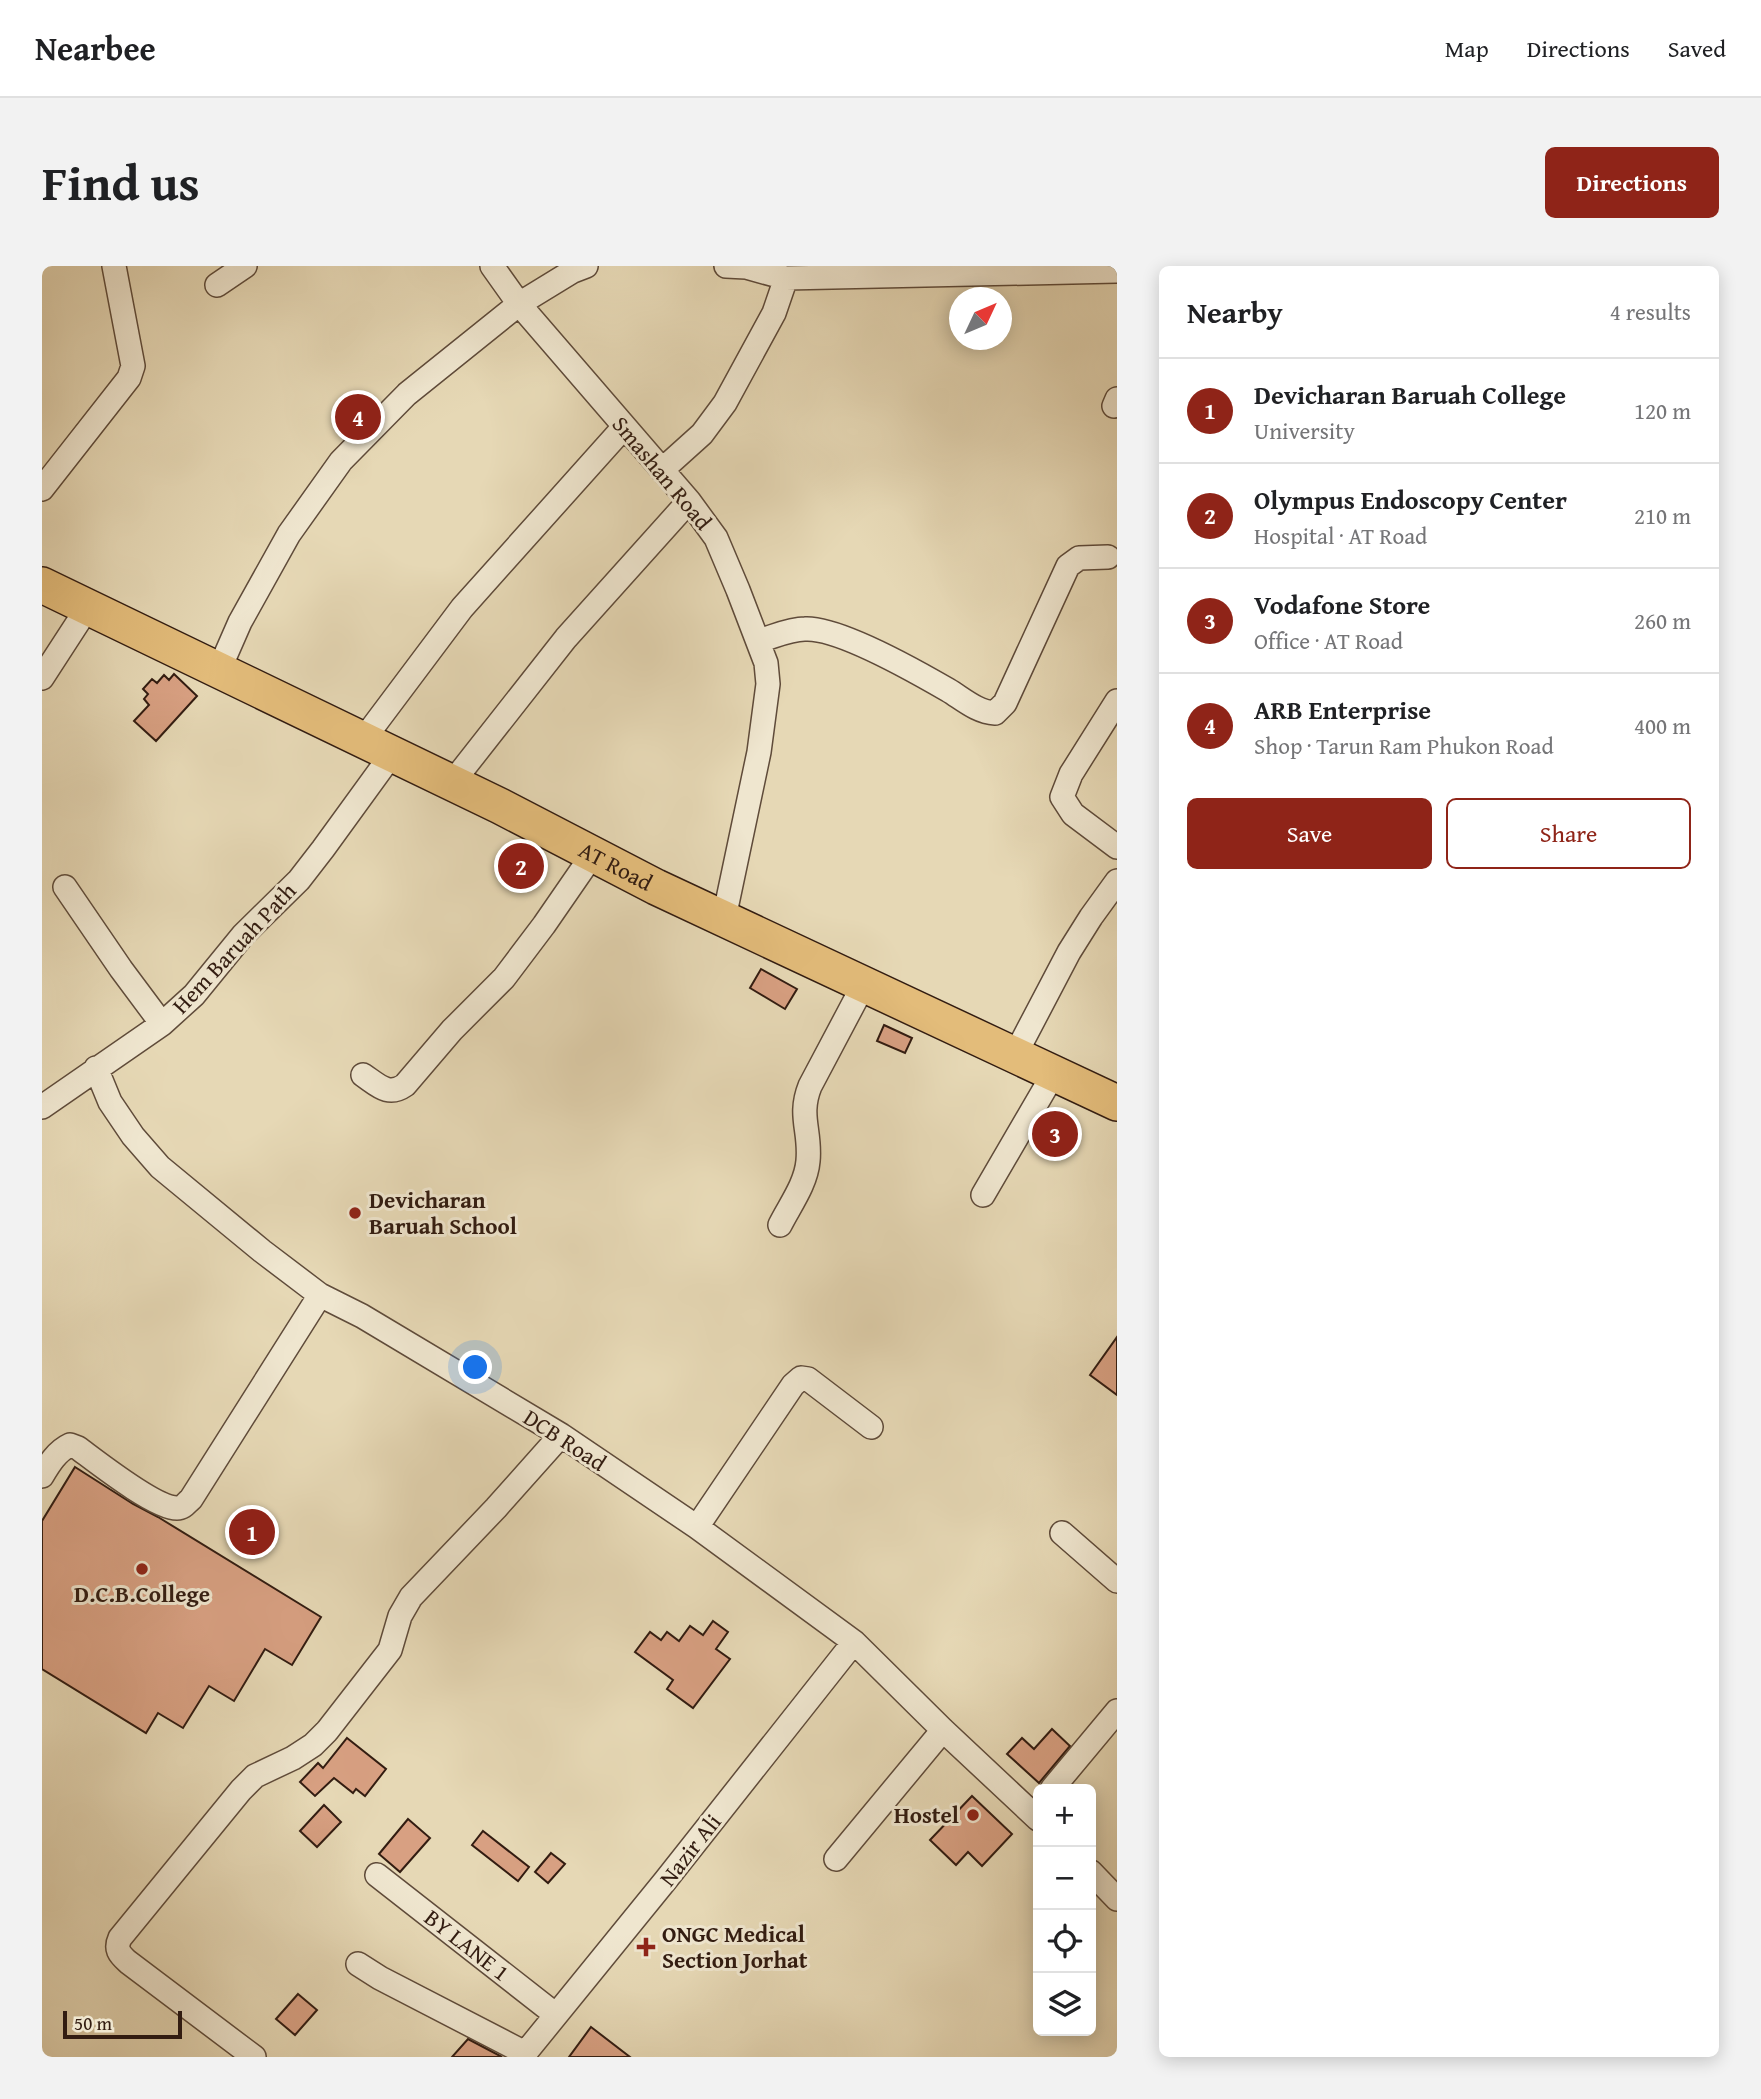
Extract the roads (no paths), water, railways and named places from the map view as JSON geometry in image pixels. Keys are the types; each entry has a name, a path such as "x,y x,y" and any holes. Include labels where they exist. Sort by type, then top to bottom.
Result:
{"highway":[{"name":"AT Road","path":"42,585 452,783 656,887 1117,1103"}],"street":[{"path":"42,489 129,378 132,366 131,349 114,266"},
{"path":"217,285 245,266"},
{"name":"Smashan Road","path":"492,266 519,304 689,501 716,538 766,663 768,684 759,752 724,918"},
{"path":"219,670 240,622 289,534 341,461 407,394 519,304 572,271 586,266"},
{"path":"741,266 786,278 1117,271"},
{"path":"662,470 702,434 725,403 774,313 786,278"},
{"name":"Hem Baruah Path","path":"42,1107 162,1024 194,995 243,935 299,880 330,840 378,747 462,608 624,427"},
{"path":"452,783 566,638 689,501"},
{"path":"758,641 808,628 833,634 855,641 942,687 975,708 996,713 1005,703 1068,566 1079,558 1108,556"},
{"path":"42,678 88,607"},
{"path":"1117,701 1071,774 1062,797 1073,814 1117,847"},
{"path":"363,1075 387,1090 398,1090 405,1085 452,1030 504,978 593,854"},
{"path":"1015,1055 1069,952 1117,881"},
{"path":"65,887 162,1024"},
{"path":"780,1225 802,1185 808,1164 804,1100 864,984"},
{"name":"DCB Road","path":"96,1068 110,1102 160,1167 262,1251 320,1294 362,1316 561,1435 697,1527 855,1642 943,1730 1033,1810"},
{"path":"984,1195 1054,1073"},
{"path":"42,1476 63,1448 70,1445 164,1505 183,1507 191,1499 320,1294"},
{"path":"697,1527 769,1419 801,1378 808,1380 871,1427"},
{"path":"254,2057 225,2048 128,1962 119,1954 117,1946 120,1938 255,1776 293,1758 313,1745 327,1731 390,1650 400,1616 411,1597 561,1435"},
{"path":"1062,1532 1117,1581"},
{"name":"Nazir Ali","path":"523,2055 855,1642"},
{"path":"1056,1784 1117,1711"},
{"path":"836,1858 943,1730"},
{"name":"BY LANE 1","path":"377,1875 556,2015"},
{"path":"1096,1877 1117,1899"},
{"path":"358,1964 523,2055"}],"place":[{"name":"ARB Enterprise","path":"358,417"},
{"name":"Olympus Endoscopy Center","path":"521,866"},
{"name":"Vodafone Store","path":"1055,1134"},
{"name":"Devicharan Baruah School","path":"355,1213"},
{"name":"Devicharan Baruah College","path":"252,1532"},
{"name":"D.C.B.College","path":"142,1569"},
{"name":"Hostel","path":"973,1815"},
{"name":"ONGC Medical Section Jorhat","path":"646,1947"}]}
